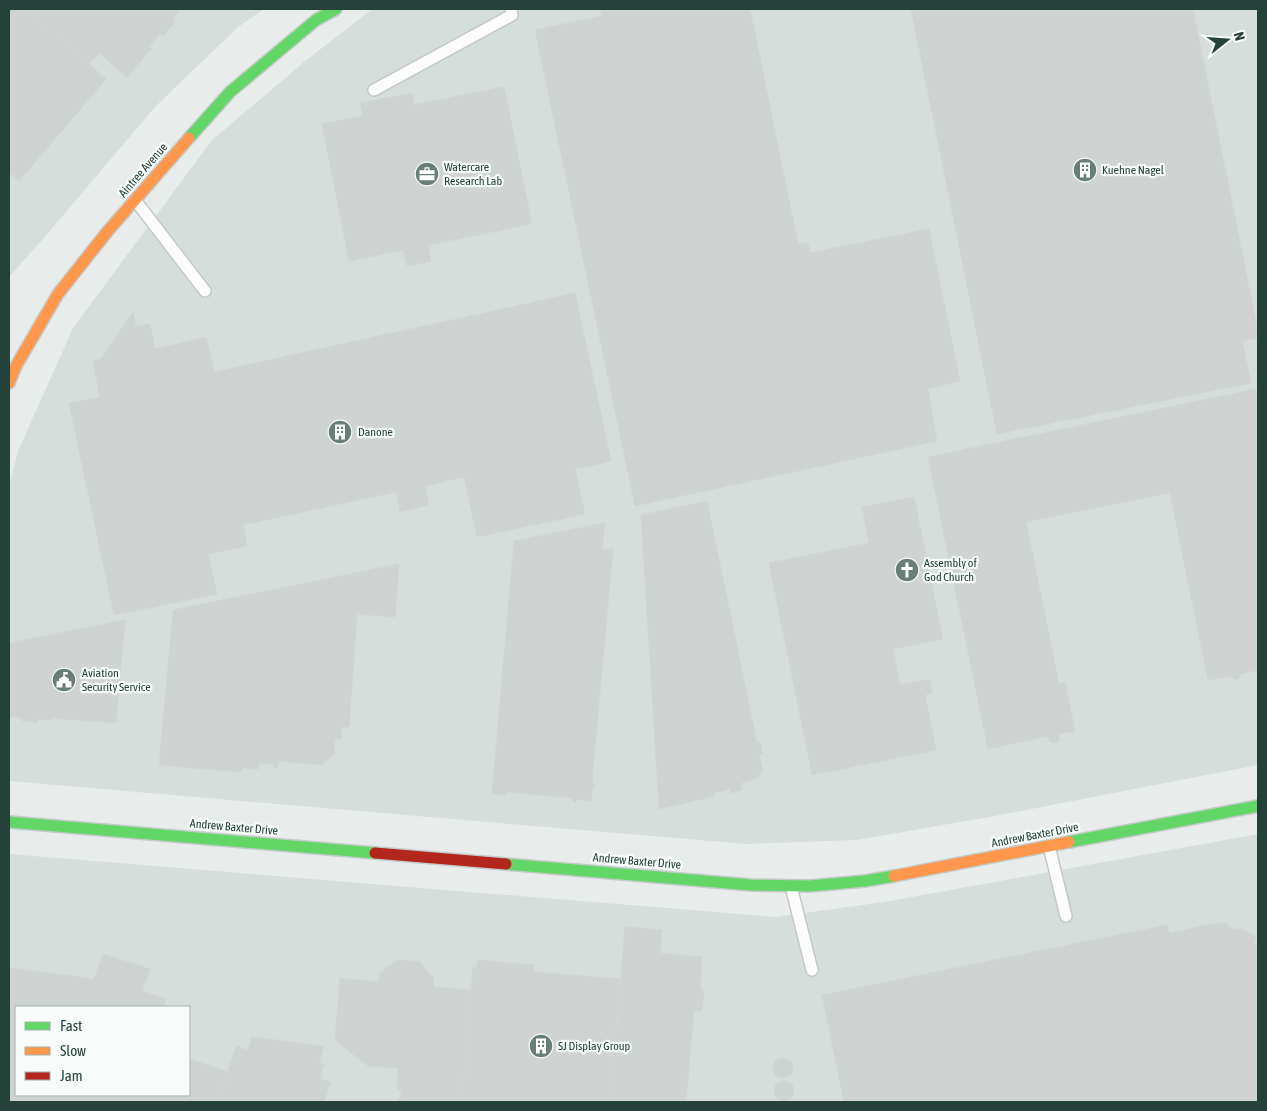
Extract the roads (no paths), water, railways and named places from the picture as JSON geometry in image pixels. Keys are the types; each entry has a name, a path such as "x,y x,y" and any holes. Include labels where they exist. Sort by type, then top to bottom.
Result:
{"street":[{"name":"Aintree Avenue","path":"9,384 16,366 58,294 107,232 230,92 316,20 336,9"},
{"name":"Andrew Baxter Drive","path":"9,822 741,884 809,886 865,880 1258,806"}],"lane":[{"path":"374,90 512,15 511,9"},
{"path":"135,200 205,291"},
{"path":"1049,846 1066,916"},
{"path":"791,886 812,970"}],"place":[{"name":"Kuehne Nagel","path":"1085,170"},
{"name":"Watercare Research Lab","path":"427,174"},
{"name":"Danone","path":"340,432"},
{"name":"Assembly of God Church","path":"907,570"},
{"name":"Aviation Security Service","path":"64,680"},
{"name":"SJ Display Group","path":"541,1046"}]}
